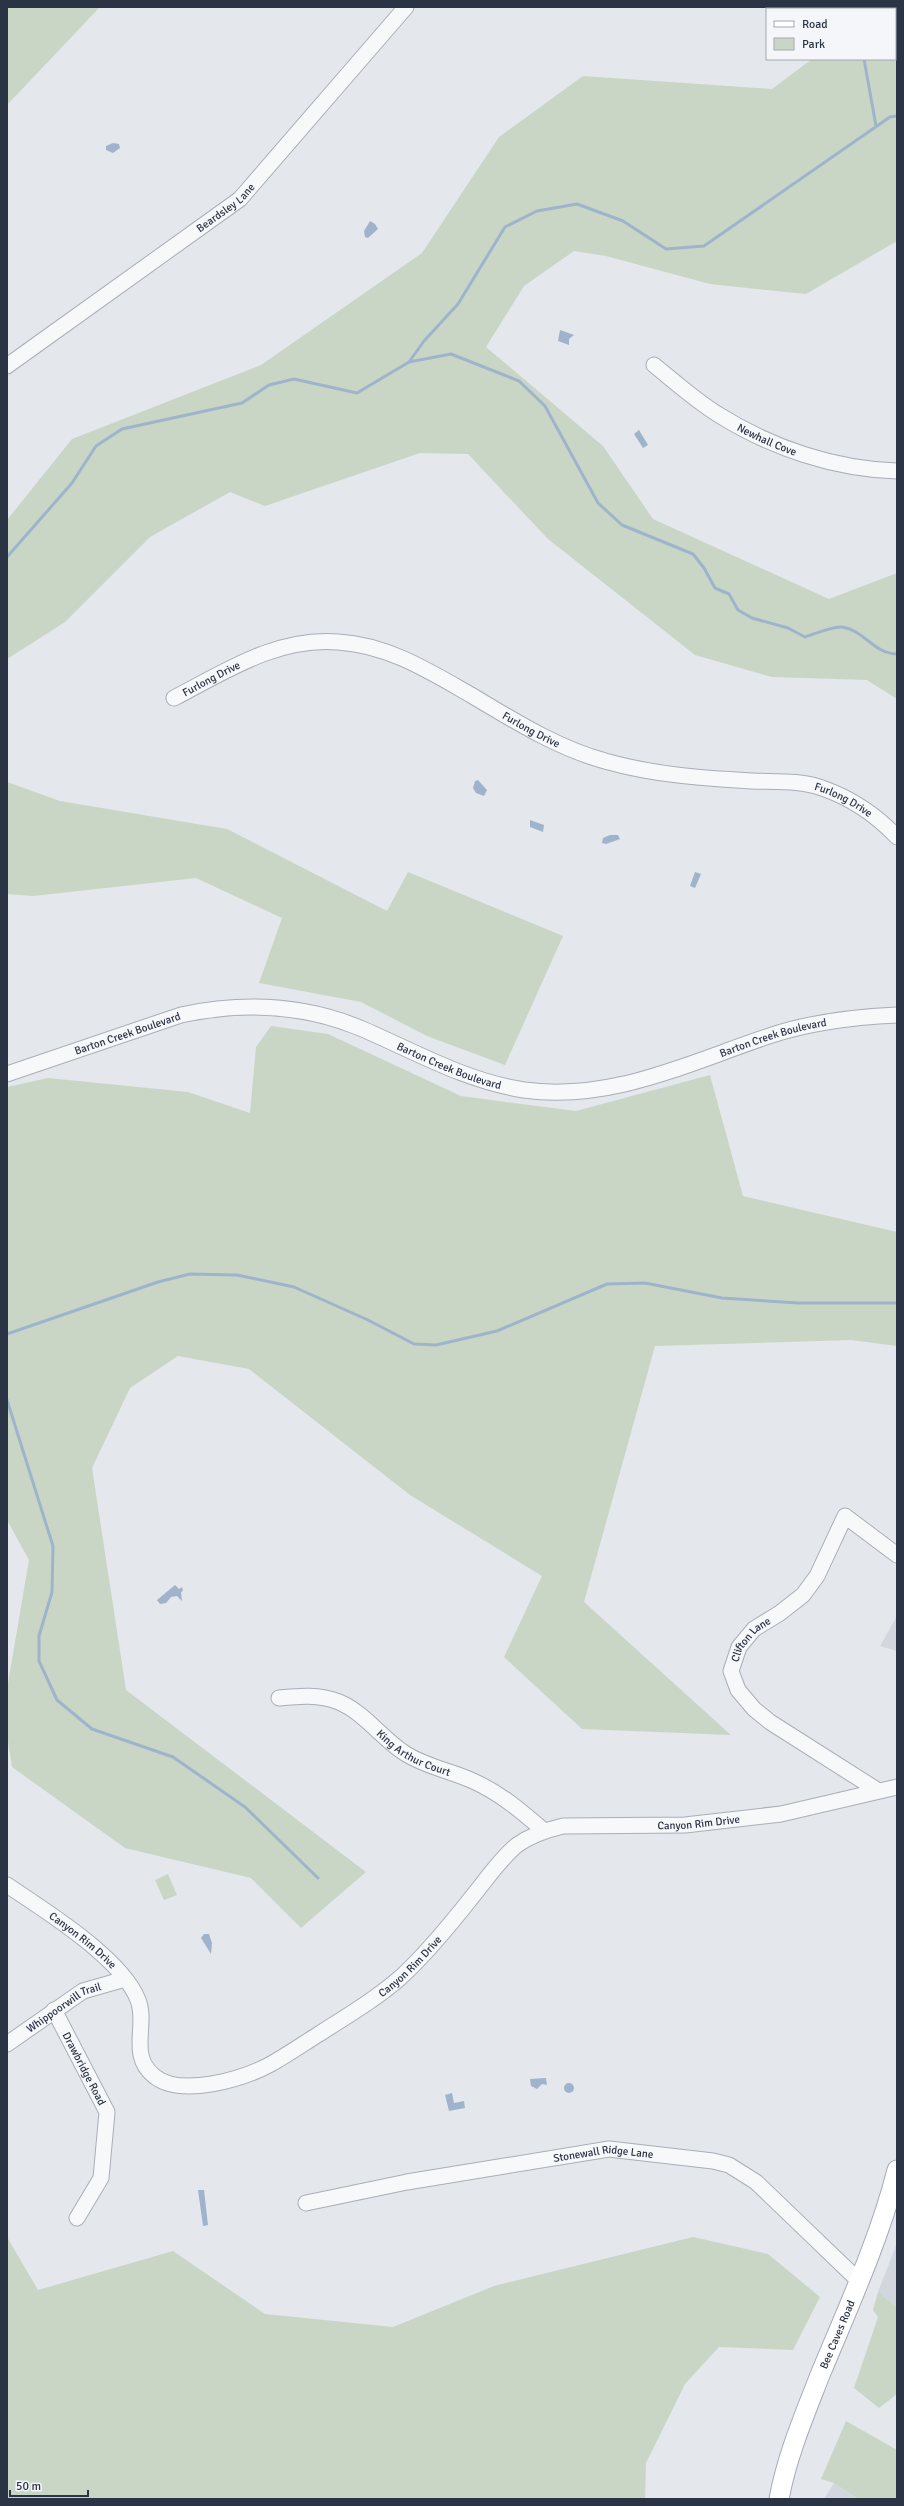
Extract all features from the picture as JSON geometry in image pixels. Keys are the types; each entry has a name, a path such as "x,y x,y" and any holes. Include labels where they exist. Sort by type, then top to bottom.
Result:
{"main road":[{"name":"Bee Caves Road","path":"778,2499 786,2465 801,2422 859,2281 897,2170"}],"street":[{"name":"Beardsley Lane","path":"7,366 240,199 406,7"},
{"name":"Newhall Cove","path":"654,365 719,415 780,446 848,466 897,471"},
{"name":"Furlong Drive","path":"174,698 252,657 273,649 313,641 362,644 392,653 424,667 522,724 603,761 669,776 821,787 862,807 881,820 897,837"},
{"name":"Barton Creek Boulevard","path":"7,1074 181,1015 210,1009 257,1006 289,1009 339,1021 460,1073 499,1085 549,1091 594,1091 646,1080 796,1028 844,1019 897,1015"},
{"name":"Clifton Lane","path":"877,1790 770,1722 754,1709 738,1690 731,1671 738,1646 754,1629 780,1613 803,1595 817,1576 845,1516 897,1555"},
{"name":"King Arthur Court","path":"278,1698 315,1696 339,1702 362,1716 405,1754 438,1770 473,1781 499,1795 518,1808 543,1830"},
{"name":"Canyon Rim Drive","path":"7,1885 84,1939 125,1979 138,2000 141,2018 138,2042 142,2061 154,2076 184,2086 209,2085 270,2065 365,2004 400,1977 441,1936 486,1879 517,1846 543,1830 563,1826 685,1824 781,1814 877,1790 897,1787"},
{"name":"Whippoorwill Trail","path":"7,2044 83,1991 125,1979"},
{"name":"Drawbridge Road","path":"54,2010 107,2112 101,2178 77,2218"},
{"name":"Stonewall Ridge Lane","path":"306,2203 407,2182 603,2149 622,2149 713,2161 729,2165 756,2182 859,2281"}],"shaded area":[{"path":"897,1616 897,1651 880,1646"},
{"path":"897,2243 897,2307 878,2292"},
{"path":"834,2483 858,2499 824,2499"}],"green space":[{"path":"7,7 100,7 7,105"},
{"path":"897,7 897,241 806,294 710,284 606,256 574,251 524,286 486,347 603,446 653,519 829,599 897,573 897,699 867,680 772,677 695,655 548,539 468,454 420,453 265,506 230,492 150,537 65,622 7,659 7,520 72,439 261,365 422,253 499,137 583,76 772,89 811,60 896,60 896,8 866,8"},
{"path":"7,782 60,801 227,829 387,911 408,872 563,936 505,1065 427,1036 361,1002 259,983 282,918 196,878 33,896 7,894"},
{"path":"271,1026 328,1034 461,1096 576,1111 710,1075 743,1196 897,1232 897,1346 851,1340 655,1346 584,1602 731,1735 582,1729 504,1657 542,1576 410,1495 249,1369 178,1356 130,1388 92,1468 126,1690 366,1872 301,1928 251,1878 125,1848 12,1767 7,1735 7,1689 29,1560 7,1520 7,1087 48,1078 188,1092 250,1113 256,1047"},
{"path":"168,1874 177,1895 164,1900 155,1880"},
{"path":"7,2237 38,2290 173,2251 265,2314 393,2327 494,2286 693,2237 768,2254 820,2297 793,2350 719,2347 685,2384 646,2463 645,2499 7,2499"},
{"path":"878,2292 897,2307 897,2394 879,2408 854,2388 878,2317 873,2310"},
{"path":"846,2421 897,2450 897,2499 858,2499 834,2483 821,2479"}],"water":[{"path":"113,143 119,144 120,148 113,153 106,150 106,146"},
{"path":"370,221 375,224 378,229 368,238 365,237 364,231"},
{"path":"560,330 574,335 569,339 569,345 558,341"},
{"path":"639,430 648,445 643,448 634,434"},
{"path":"478,780 487,790 484,796 476,793 473,788 475,781"},
{"path":"530,820 544,825 543,832 530,827"},
{"path":"610,835 618,835 620,839 606,844 602,843 603,838"},
{"path":"695,872 701,874 695,888 690,886"},
{"path":"175,1585 179,1589 182,1587 182,1601 177,1596 171,1597 166,1603 160,1604 157,1600"},
{"path":"204,1934 209,1934 212,1943 211,1954 201,1938"},
{"path":"546,2078 547,2085 542,2084 537,2089 531,2086 530,2079"},
{"path":"569,2083 574,2088 569,2093 564,2088"},
{"path":"452,2093 454,2103 464,2101 465,2108 449,2111 445,2095"},
{"path":"198,2190 204,2190 208,2225 203,2226"}],"waterway":[{"path":"864,60 876,126"},
{"path":"7,557 72,483 96,446 122,429 242,403 269,385 294,379 357,393 409,362 424,341 458,304 505,227 537,211 577,204 623,221 666,249 704,246 890,117 897,116"},
{"path":"409,362 451,354 519,381 545,406 598,503 622,525 693,554 704,568 715,588 729,594 738,610 752,618 788,628 805,637 838,627 850,629 857,632 882,650 897,654"},
{"path":"7,1334 158,1282 190,1274 237,1275 294,1287 368,1320 414,1344 436,1345 497,1331 607,1284 645,1283 722,1298 798,1303 897,1303"},
{"path":"7,1400 53,1546 52,1592 39,1636 39,1661 57,1700 92,1729 173,1757 245,1807 318,1878"}]}
